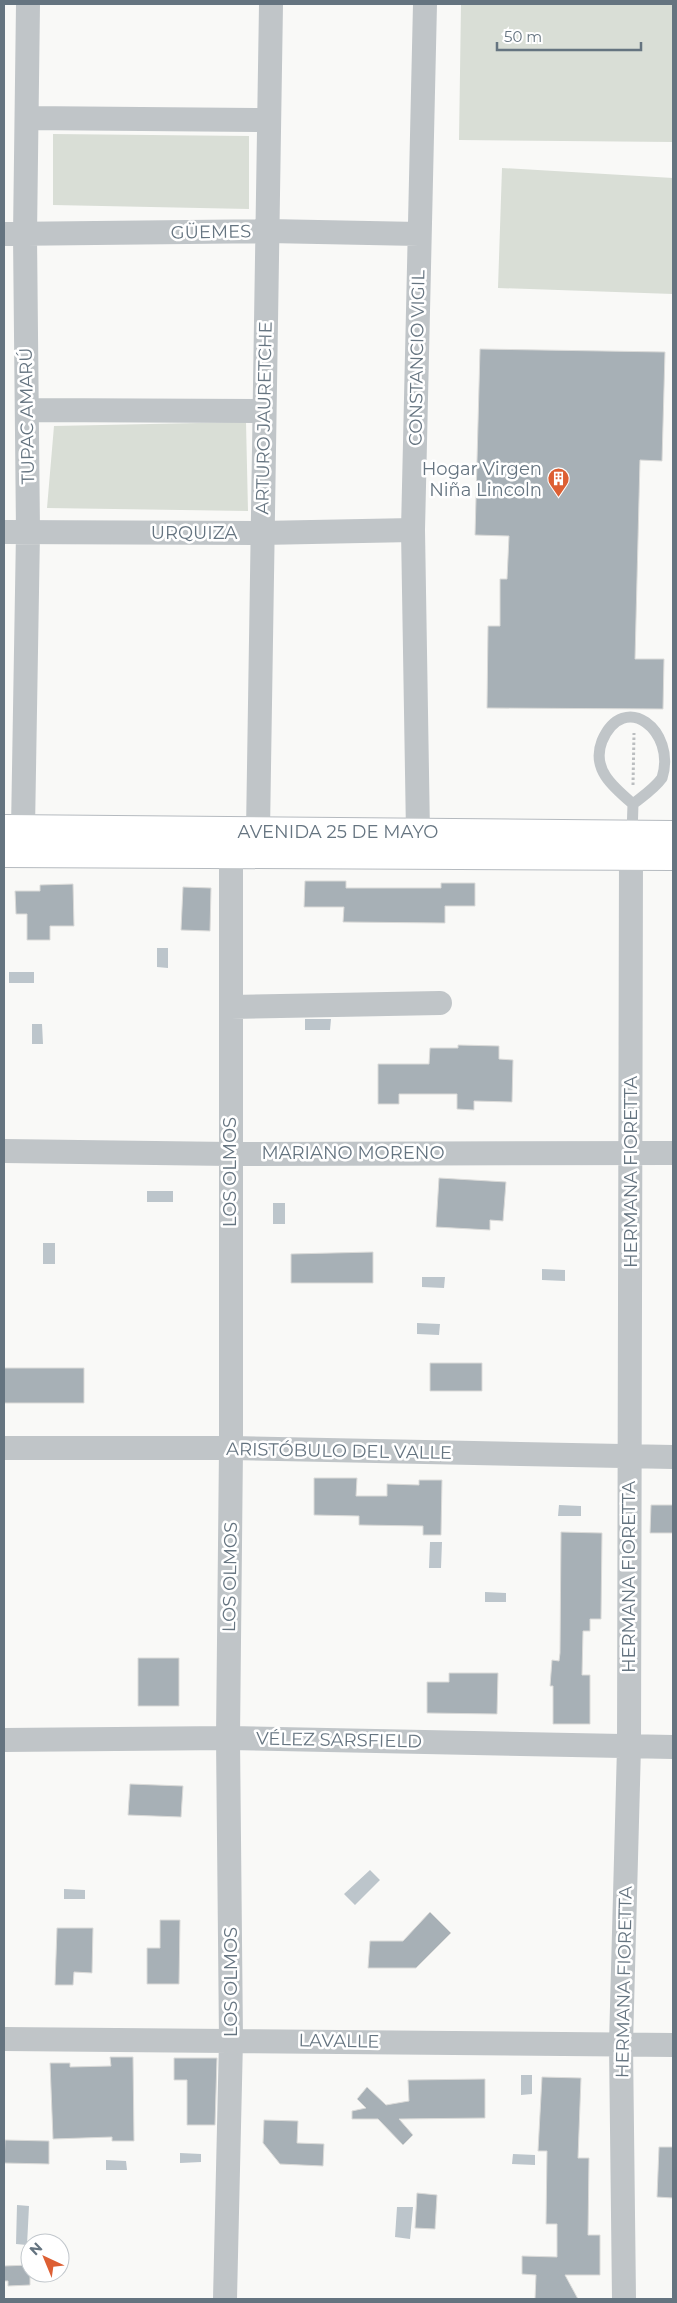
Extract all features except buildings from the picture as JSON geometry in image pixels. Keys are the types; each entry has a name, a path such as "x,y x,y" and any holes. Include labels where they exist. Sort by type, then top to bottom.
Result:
{"main road":[{"name":"AVENIDA 25 DE MAYO","path":"14,829 245,843 631,845 673,835"},
{"name":"AVENIDA 25 DE MAYO","path":"4,853 245,843 418,833 631,845 673,856"}],"street":[{"name":"TUPAC AMARÚ","path":"14,829 28,532 27,410 15,234 27,118 28,4"},
{"name":"ARTURO JAURETCHE","path":"245,843 261,533 271,4"},
{"name":"CONSTANCIO VIGIL","path":"418,833 413,530 425,4"},
{"path":"27,118 270,120"},
{"name":"GÜEMES","path":"15,234 268,231 419,234"},
{"path":"27,410 264,411"},
{"name":"URQUIZA","path":"4,532 261,533 413,530"},
{"name":"LOS OLMOS","path":"225,2299 231,2040 228,1738 231,1448 231,1008 245,843"},
{"name":"HERMANA FIORETTA","path":"624,2299 621,2044 629,1747 628,1458 632,1152 631,845"},
{"path":"231,1008 440,1003"},
{"name":"MARIANO MORENO","path":"4,1151 230,1154 673,1153"},
{"name":"ARISTÓBULO DEL VALLE","path":"4,1448 231,1448 628,1458 673,1457"},
{"name":"VÉLEZ SARSFIELD","path":"4,1740 228,1738 673,1747"},
{"name":"LAVALLE","path":"4,2039 673,2045"}],"lane":[{"path":"631,845 633,804 663,777 670,760 671,744 663,730 652,721 642,718 625,718 614,724 606,734 598,760 603,773 613,787 633,804"}],"path":[{"path":"633,804 634,718"}],"shaded area":[{"path":"461,4 673,4 673,142 459,140"},
{"path":"53,134 249,136 249,209 53,205"},
{"path":"502,168 673,178 673,294 498,288"},
{"path":"246,422 248,511 47,508 54,426"},
{"path":"157,948 168,948 168,968 157,967"},
{"path":"9,972 34,972 34,983 9,983"},
{"path":"305,1019 331,1019 330,1030 305,1030"},
{"path":"32,1024 42,1024 43,1044 32,1044"},
{"path":"147,1191 173,1191 173,1202 147,1202"},
{"path":"273,1203 285,1203 285,1224 273,1224"},
{"path":"43,1243 55,1243 55,1264 43,1264"},
{"path":"542,1269 565,1270 565,1281 542,1280"},
{"path":"422,1277 445,1277 444,1288 422,1287"},
{"path":"417,1323 440,1324 439,1335 417,1334"},
{"path":"559,1505 581,1506 581,1516 558,1516"},
{"path":"430,1542 442,1542 441,1568 429,1568"},
{"path":"485,1592 506,1593 506,1602 485,1602"},
{"path":"370,1870 380,1880 355,1905 344,1894"},
{"path":"64,1889 85,1890 85,1899 64,1899"},
{"path":"521,2075 532,2075 532,2094 521,2095"},
{"path":"180,2153 201,2154 201,2162 180,2163"},
{"path":"513,2154 535,2155 535,2165 512,2164"},
{"path":"106,2160 126,2161 127,2170 106,2170"},
{"path":"17,2205 29,2206 28,2233 20,2233 20,2244 16,2244"},
{"path":"397,2207 413,2207 410,2239 395,2237"}],"place":[{"name":"Hogar Virgen Niña Lincoln","path":"558,498"}]}
